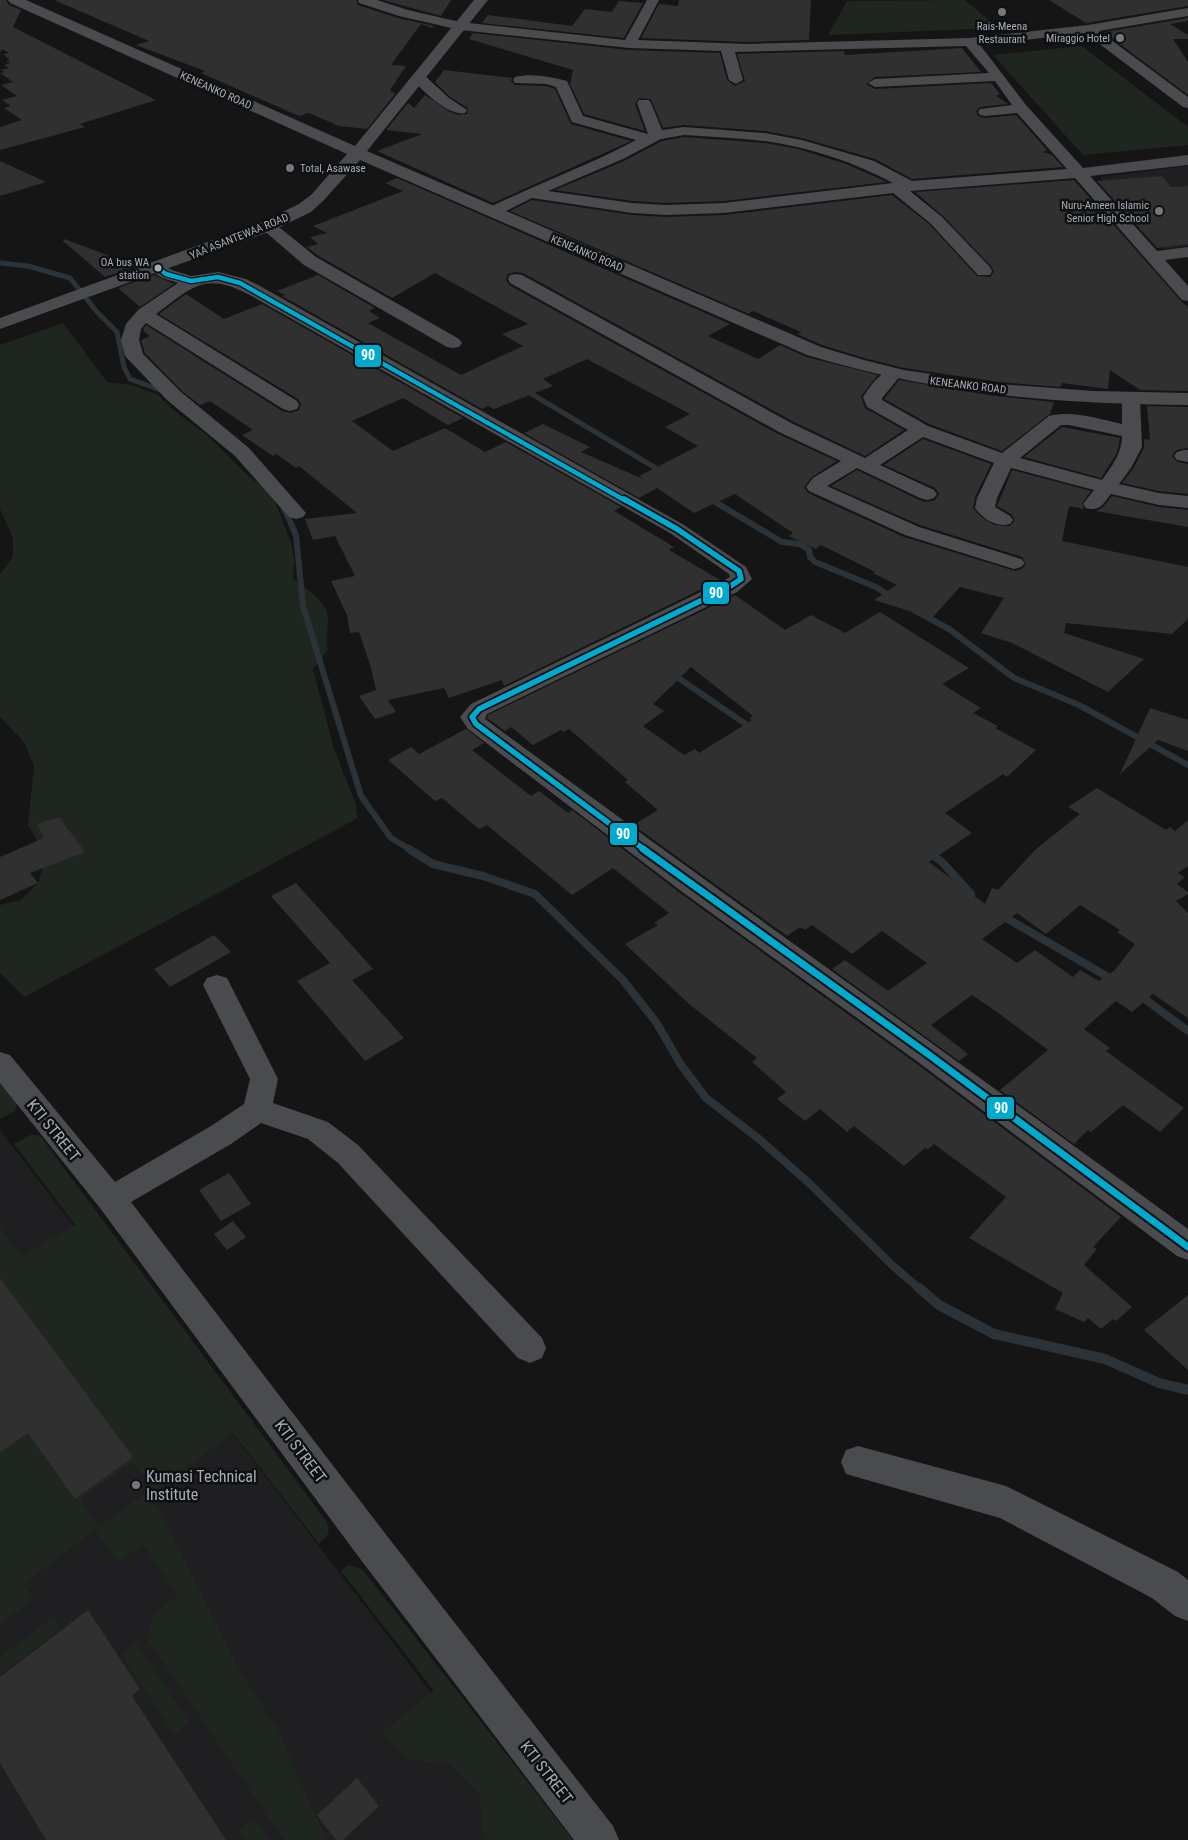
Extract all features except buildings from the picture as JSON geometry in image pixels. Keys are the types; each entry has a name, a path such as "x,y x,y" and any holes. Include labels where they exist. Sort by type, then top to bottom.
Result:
{"street":[{"name":"KENEANKO ROAD","path":"15,0 357,153 814,351 893,374 1050,395 1131,399 1188,399"},
{"path":"364,0 413,16 460,26 629,44 727,47 970,42 1088,29 1188,12"},
{"name":"YAA ASANTEWAA ROAD","path":"0,324 158,268 268,226 305,208 357,153 481,0"},
{"path":"629,44 653,0"},
{"path":"1088,29 1187,102"},
{"path":"970,42 1000,77 1021,108 1188,296"},
{"path":"727,47 736,80"},
{"path":"418,77 444,101 460,110"},
{"path":"875,83 1000,77"},
{"path":"520,80 556,81 562,84 576,120 653,137"},
{"path":"644,103 653,137"},
{"path":"985,112 1021,108"},
{"path":"492,212 530,193 618,156 653,137 684,131 765,137 802,144 869,164 903,186 984,271"},
{"path":"530,193 632,208 666,210 724,208 903,186 1080,173 1188,160"},
{"path":"268,226 310,261 453,343"},
{"path":"1152,257 1188,252"},
{"path":"158,268 166,274 191,281 218,278 240,282 677,529 739,571 741,579 729,587 479,709 472,718 476,724 690,884 928,1054 1188,1247"},
{"path":"516,279 786,428 927,494"},
{"path":"191,281 144,314 132,328 130,340 134,356 174,396 242,452 296,513"},
{"path":"144,314 290,405"},
{"path":"893,374 872,397 874,402 921,430 1005,460 1106,487 1159,499 1188,502"},
{"path":"1093,504 1121,468 1132,447 1131,399"},
{"path":"1003,520 985,508 986,498 1005,460 1056,420 1061,418 1132,432"},
{"path":"921,430 820,482 816,487 912,531 1014,563"},
{"path":"111,1199 221,1135 257,1110 264,1079 218,985"},
{"name":"KTI STREET","path":"0,1063 111,1199 371,1544 599,1840"},
{"path":"257,1110 318,1130 348,1154 530,1348"},
{"path":"858,1462 1006,1502 1165,1585 1188,1603"}],"shaded area":[{"path":"965,0 998,28 828,35 847,1"},
{"path":"1082,46 1188,127 1188,145 1083,155 993,55"},
{"name":"Nuru-Ameen Islamic Senior High School","path":"1188,166 1188,246 1163,249 1100,177"},
{"path":"63,323 107,382 131,385 157,394 171,408 208,436 245,473 266,490 275,501 291,543 294,558 293,579 321,601 327,613 328,650 313,669 334,749 355,802 358,818 24,997 0,973 0,905 21,900 38,883 43,868 43,851 28,825 34,766 24,742 0,717 0,574 13,557 13,538 0,509 0,345"},
{"path":"0,1078 18,1101 15,1111 0,1119"},
{"name":"Kumasi Technical Institute","path":"0,1130 544,1840 0,1840"},
{"path":"30,1135 41,1137 327,1522 329,1533 319,1544 233,1433 154,1493 151,1498 162,1514 236,1664 279,1732 313,1811 328,1840 284,1840 147,1639 154,1613 178,1596 143,1545 118,1562 95,1530 23,1585 34,1599 0,1624 0,1227 22,1256 75,1225 14,1144","holes":["133,1462 151,1489 99,1526 80,1499"]},
{"path":"348,1565 362,1569 573,1840 485,1840 480,1795 451,1765 406,1759 382,1732 434,1691 341,1571"},
{"path":"54,1617 61,1628 0,1675 0,1657"},
{"path":"136,1642 189,1722 174,1735 121,1654"},
{"path":"254,1817 269,1840 245,1840 238,1831"}],"waterway":[{"path":"0,263 28,266 70,278 97,312 117,332 124,367 130,379 163,391"},
{"path":"525,390 664,473"},
{"path":"708,498 713,501"},
{"path":"710,499 782,542 800,544 809,550 810,557 815,562 876,587 893,598"},
{"path":"283,506 296,535 303,606 361,796 391,838 411,850"},
{"path":"914,610 949,629 1014,678 1079,705 1188,765"},
{"path":"671,673 753,729"},
{"path":"409,849 433,864 483,876 535,894 623,980 656,1022 681,1065 706,1098 759,1139 809,1183 893,1266 920,1289"},
{"path":"928,852 942,862 971,894"},
{"path":"1001,915 1115,981"},
{"path":"1138,994 1188,1031"},
{"path":"919,1288 939,1305 994,1334 1105,1359 1159,1383 1188,1390"}],"transit line":[{"name":"90","path":"158,268 166,274 191,281 218,277 240,283 254,290 677,529 739,571 741,579 729,587 479,709 472,717 476,724 690,884 928,1054 1188,1247"}],"place":[{"name":"Rais-Meena Restaurant","path":"1002,12"},
{"name":"Miraggio Hotel","path":"1120,38"},
{"name":"Total, Asawase","path":"290,168"},
{"name":"Nuru-Ameen Islamic Senior High School","path":"1159,211"},
{"name":"OA bus WA station","path":"158,268"},
{"name":"Kumasi Technical Institute","path":"136,1485"}]}
